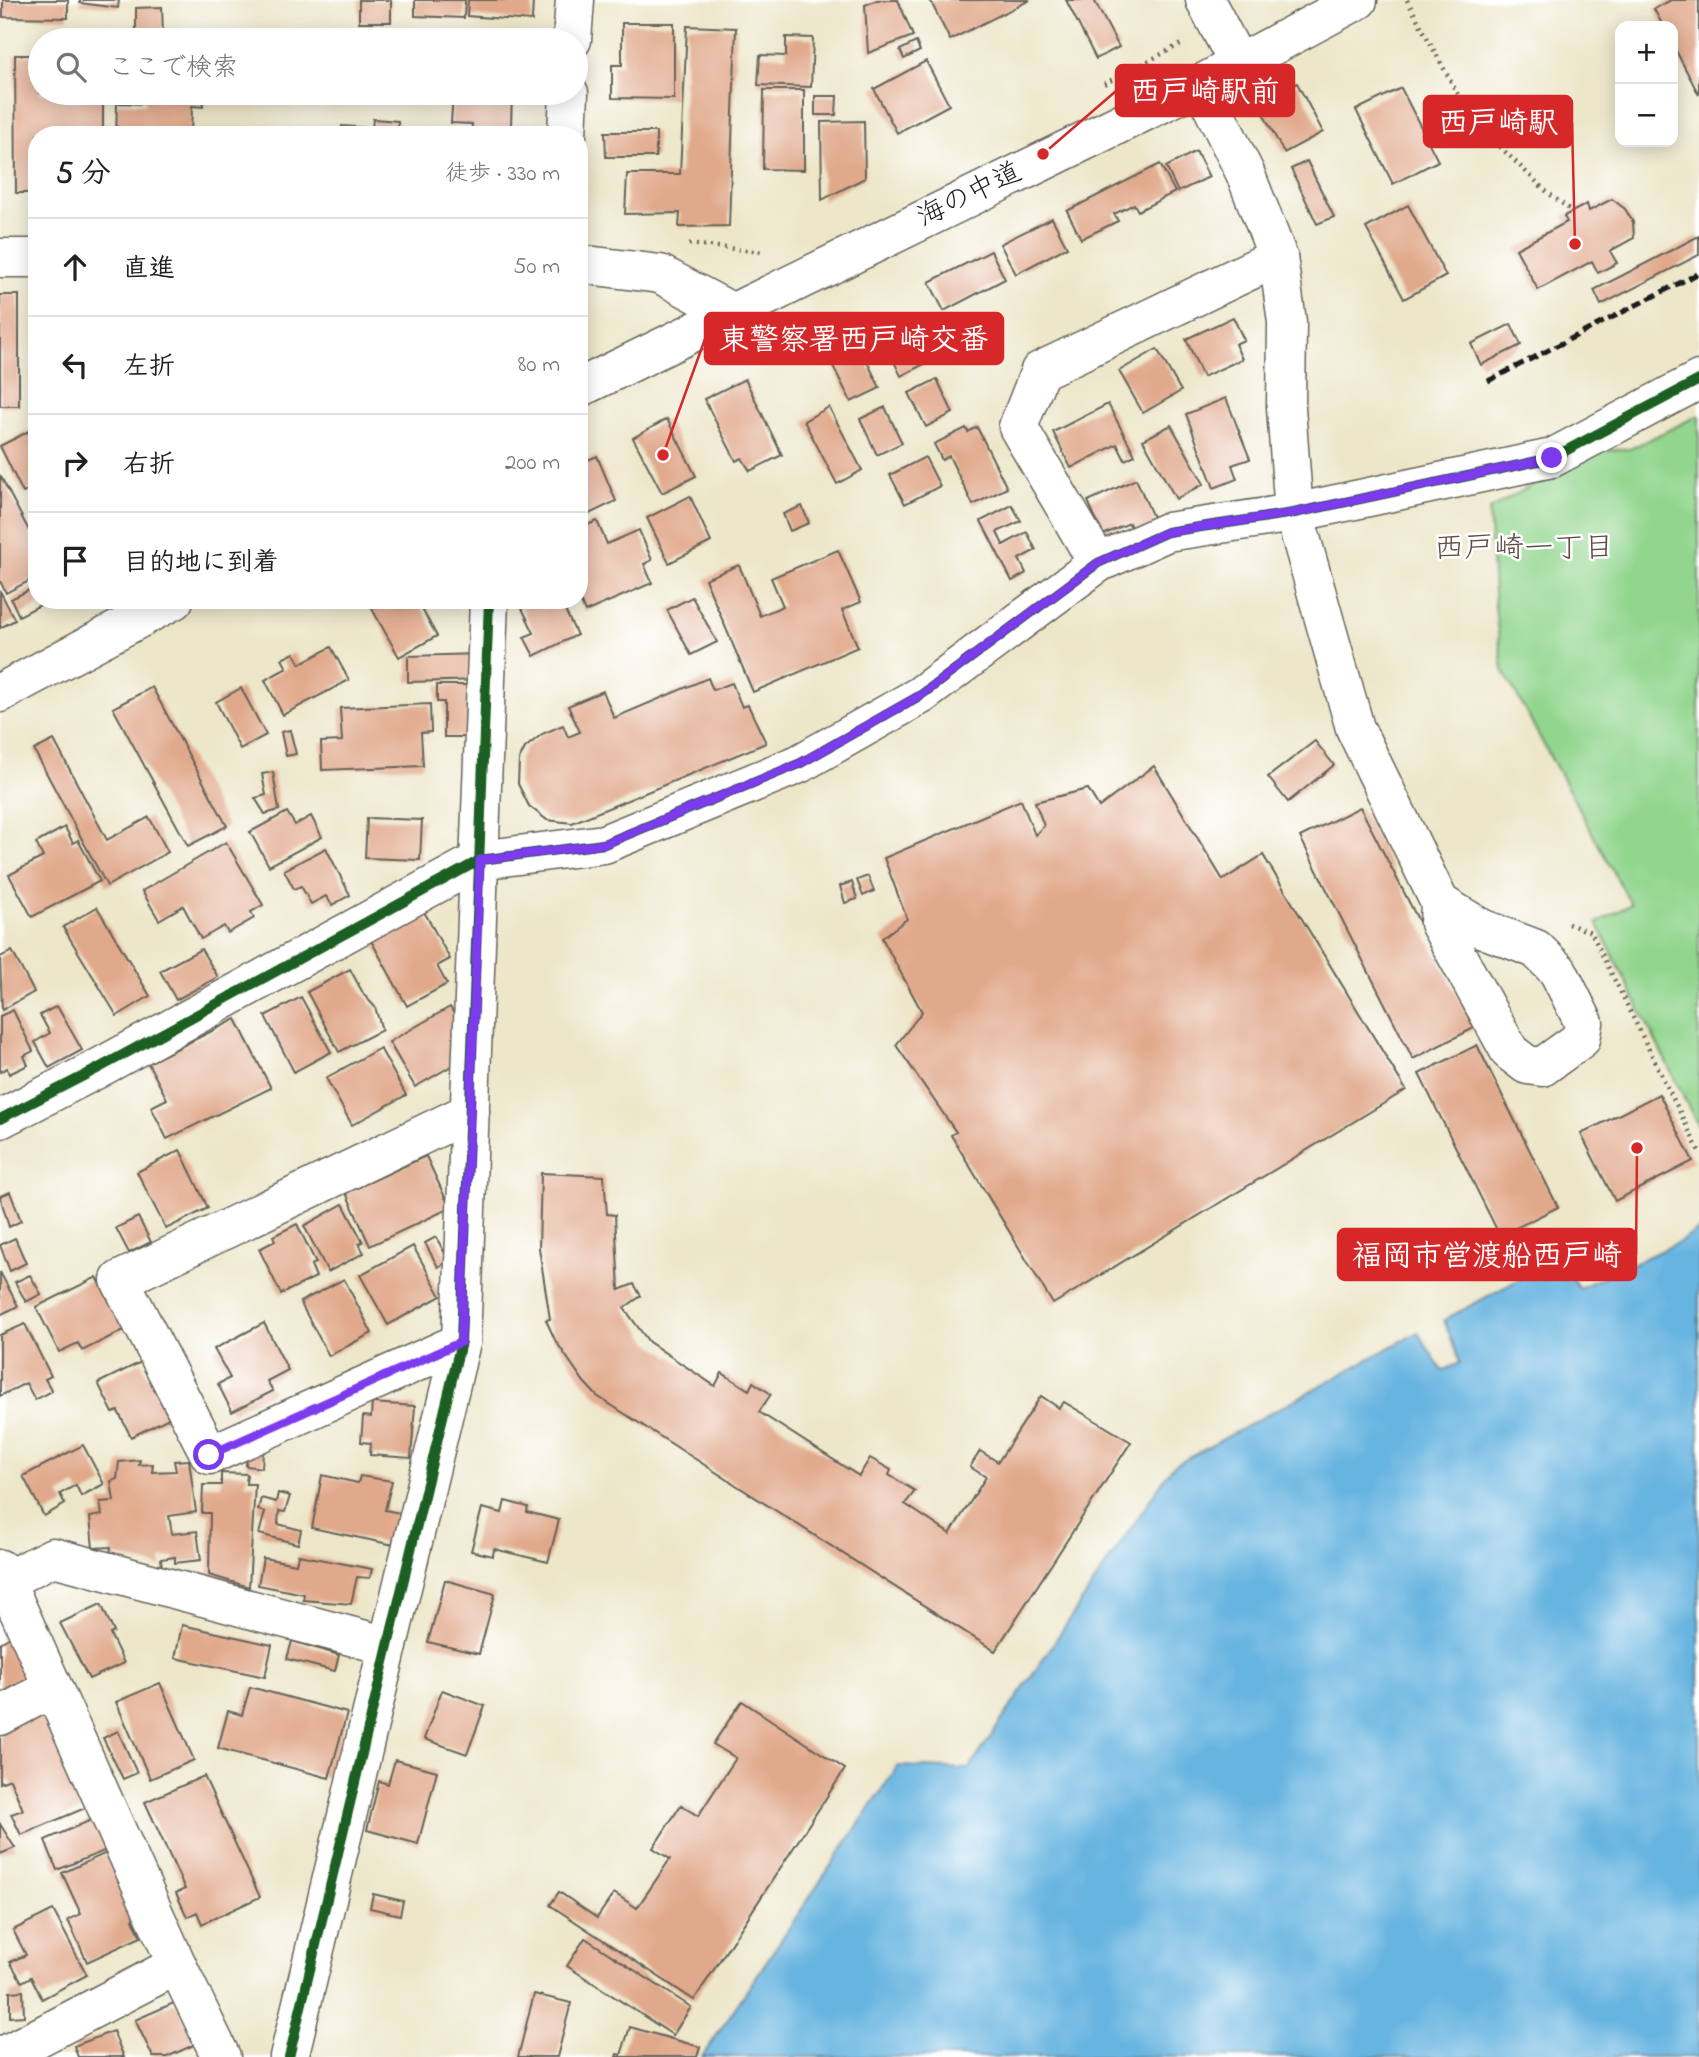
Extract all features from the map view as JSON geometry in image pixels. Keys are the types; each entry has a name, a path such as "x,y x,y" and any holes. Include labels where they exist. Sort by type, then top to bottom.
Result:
{"street":[{"path":"573,28 575,0"},
{"name":"海の中道","path":"588,384 1201,84 1358,0"},
{"path":"1212,13 1238,64"},
{"path":"1201,84 1245,173 1278,257 1287,322 1286,408 1294,513 1355,728 1440,904"},
{"path":"567,126 568,105"},
{"path":"1098,563 1018,427 1040,371 1278,257"},
{"path":"0,258 28,258"},
{"path":"588,265 660,274 731,312"},
{"path":"0,1119 480,860 604,844 799,764 921,695 1098,563 1167,532 1294,513 1552,458 1699,380"},
{"path":"0,693 157,609"},
{"path":"289,2057 461,1342 489,609"},
{"path":"461,1342 209,1455 120,1280 470,1112"},
{"path":"221,2057 177,1965 3,1575 53,1557 388,1646"},
{"path":"0,1716 53,1688"},
{"path":"1,2057 177,1965"}],"path":[{"path":"1407,0 1471,119 1547,192 1573,212"},
{"path":"1098,87 1212,13"},
{"path":"688,244 769,253"},
{"path":"1566,923 1591,932 1699,1151"}],"green space":[{"path":"1699,415 1699,1128 1597,923 1631,904 1503,670 1495,608 1489,510 1593,450 1630,449"}],"water":[{"path":"1699,1229 1699,2057 702,2057 898,1766 969,1769 1172,1467 1418,1332 1442,1371 1460,1363 1444,1320 1558,1258 1579,1288 1680,1242"}],"building":[{"path":"3,0 68,0 68,18 3,17"},
{"path":"80,0 119,0 118,8 80,3"},
{"path":"359,0 391,0 391,22 359,22"},
{"path":"415,0 465,0 464,18 415,16"},
{"path":"468,0 533,0 532,21 467,16"},
{"path":"877,0 898,0 913,36 868,53 865,5"},
{"path":"930,0 1030,0 950,40"},
{"path":"1066,0 1094,0 1119,47 1096,59"},
{"path":"1671,0 1699,0 1699,95 1678,55 1678,21 1660,21 1654,9"},
{"path":"162,7 163,28 136,28 136,8"},
{"path":"622,23 674,23 674,99 612,98 612,65 622,65"},
{"path":"687,26 736,28 729,226 679,227 680,213 625,214 627,174 680,174"},
{"path":"786,37 813,38 811,87 758,85 760,55 786,56"},
{"path":"916,42 920,51 904,59 900,50"},
{"path":"15,55 28,55 28,105 103,105 103,126 28,126 28,193 16,193"},
{"path":"926,61 949,105 897,133 874,89"},
{"path":"1297,83 1323,132 1284,153 1258,104"},
{"path":"1401,88 1438,161 1393,184 1356,110"},
{"path":"764,90 804,90 804,170 763,169"},
{"path":"815,96 837,96 836,115 815,115"},
{"path":"117,105 203,105 192,106 191,126 116,126"},
{"path":"452,105 512,105 511,126 451,123"},
{"path":"373,119 398,121 398,126 372,126"},
{"path":"864,121 865,178 822,200 821,122"},
{"path":"605,132 656,132 656,157 606,157"},
{"path":"1196,151 1209,177 1178,192 1166,167"},
{"path":"1307,161 1334,217 1317,224 1291,169"},
{"path":"1160,164 1175,192 1138,211 1134,204 1114,214 1118,221 1081,239 1067,211"},
{"path":"1612,199 1625,209 1633,222 1634,238 1610,251 1617,263 1598,273 1592,261 1538,290 1516,249 1567,222 1564,216 1587,204 1589,211"},
{"path":"1408,205 1446,276 1404,299 1366,228"},
{"path":"1052,218 1067,247 1016,274 1000,244"},
{"path":"1699,236 1699,255 1601,305 1594,290"},
{"path":"991,251 1005,279 944,311 929,282"},
{"path":"0,295 19,295 19,406 0,406"},
{"path":"1233,317 1244,340 1235,344 1242,359 1203,377 1186,339"},
{"path":"1511,324 1521,345 1481,365 1471,344"},
{"path":"911,327 928,362 901,376 884,341"},
{"path":"1157,349 1181,391 1143,413 1119,371"},
{"path":"862,351 880,388 851,402 833,366"},
{"path":"745,379 782,455 750,471 742,458 736,461 704,399"},
{"path":"937,379 953,413 926,427 909,393"},
{"path":"1226,398 1250,459 1232,465 1237,479 1214,488 1186,414"},
{"path":"1108,404 1135,455 1125,460 1117,444 1071,468 1053,432"},
{"path":"829,407 862,470 837,484 804,421"},
{"path":"885,407 902,443 877,455 860,419"},
{"path":"667,419 696,476 662,493 633,438"},
{"path":"1171,425 1204,484 1176,499 1143,440"},
{"path":"977,427 1007,488 973,505 949,456 942,460 934,444 966,428 968,432"},
{"path":"28,432 28,490 23,493 0,446"},
{"path":"597,456 616,501 588,515 588,460"},
{"path":"925,457 940,486 905,504 890,475"},
{"path":"0,475 28,529 28,582 6,593 0,581"},
{"path":"1136,479 1156,524 1134,534 1129,523 1103,535 1088,501"},
{"path":"690,496 711,542 669,563 647,518"},
{"path":"1012,505 1021,521 997,532 1003,545 1027,532 1036,550 1019,559 1026,573 1012,581 981,521"},
{"path":"802,506 809,523 790,531 783,514"},
{"path":"597,521 607,544 639,530 652,560 644,564 652,583 585,612 584,609 588,609 588,524"},
{"path":"838,550 861,602 842,610 858,647 753,692 705,579 739,565 760,616 783,606 771,578"},
{"path":"28,590 28,609 33,609 19,616 11,599"},
{"path":"0,591 15,620 0,628"},
{"path":"692,597 717,642 691,655 667,610"},
{"path":"372,609 422,609 437,636 399,657"},
{"path":"522,609 564,609 577,635 534,656 524,637 534,633"},
{"path":"331,647 349,680 283,715 265,680 287,668 282,659 294,653 300,664"},
{"path":"482,654 482,680 408,682 408,656"},
{"path":"708,678 713,690 732,683 742,707 748,705 766,743 572,823 547,820 529,806 518,784 519,760 525,748 542,734 563,725 568,737 580,732 568,706 603,691 614,718"},
{"path":"437,685 470,685 470,737 444,737 444,702 437,702"},
{"path":"152,687 227,826 188,846 113,708"},
{"path":"241,688 266,735 240,749 216,702"},
{"path":"430,704 431,732 421,733 423,766 322,770 321,742 342,741 340,708"},
{"path":"290,730 296,754 286,756 281,732"},
{"path":"54,740 107,840 149,817 168,852 107,886 34,750"},
{"path":"1315,741 1334,765 1288,802 1268,777"},
{"path":"1154,766 1223,880 1263,855 1406,1090 1053,1304 951,1135 956,1132 896,1045 922,1012 882,938 907,919 884,858 1021,800 1035,835 1044,826 1035,802 1088,789 1099,807"},
{"path":"273,772 279,810 265,814 255,798 266,795 262,774"},
{"path":"1360,807 1474,1028 1413,1059 1300,837"},
{"path":"287,812 295,825 311,816 322,837 269,866 250,832"},
{"path":"367,818 422,820 420,860 365,858"},
{"path":"65,827 73,843 78,840 100,881 32,917 9,875 43,857 36,843"},
{"path":"226,842 263,905 251,912 254,918 228,933 224,926 201,939 183,906 159,920 142,891"},
{"path":"326,848 350,895 332,905 326,896 311,904 301,886 294,889 284,870"},
{"path":"868,876 874,891 863,896 857,880"},
{"path":"852,882 857,899 845,903 840,886"},
{"path":"97,907 150,996 117,1016 63,927"},
{"path":"422,908 450,959 437,966 447,984 407,1006 369,937"},
{"path":"201,949 218,977 176,1000 160,971"},
{"path":"12,951 34,992 2,1010 0,957"},
{"path":"350,969 364,995 375,1007 382,1030 339,1052 307,992"},
{"path":"301,997 331,1052 294,1072 265,1016"},
{"path":"57,1006 82,1050 49,1068 35,1042 50,1033 40,1015"},
{"path":"450,1007 463,1029 462,1060 415,1087 389,1042"},
{"path":"13,1010 33,1051 24,1056 28,1065 9,1074 7,1068 0,1072 0,1016"},
{"path":"236,1019 271,1088 167,1139 151,1107 167,1099 148,1063"},
{"path":"1477,1045 1558,1207 1500,1236 1419,1074"},
{"path":"380,1048 406,1095 352,1125 326,1078"},
{"path":"1659,1094 1693,1161 1615,1201 1581,1134"},
{"path":"180,1150 208,1208 166,1229 137,1172"},
{"path":"426,1156 450,1208 370,1246 346,1193"},
{"path":"541,1173 604,1176 607,1214 615,1215 619,1290 634,1284 641,1296 624,1308 649,1342 715,1386 722,1373 749,1390 753,1382 771,1394 759,1412 859,1476 870,1458 891,1470 889,1475 915,1491 905,1504 950,1534 986,1477 970,1467 980,1451 998,1462 1041,1396 1059,1408 1064,1402 1131,1442 995,1651 597,1396 555,1340 546,1320 550,1319 539,1248"},
{"path":"10,1192 21,1221 9,1227 0,1196"},
{"path":"343,1204 363,1242 359,1244 364,1253 328,1272 304,1226"},
{"path":"138,1217 151,1242 129,1253 116,1228"},
{"path":"297,1224 316,1263 311,1265 316,1277 281,1294 259,1249 275,1241 273,1236"},
{"path":"436,1237 449,1261 438,1267 425,1243"},
{"path":"15,1238 26,1263 10,1271 0,1245"},
{"path":"413,1246 441,1296 388,1325 360,1275"},
{"path":"0,1272 18,1306 0,1315"},
{"path":"30,1275 41,1294 26,1302 15,1282"},
{"path":"97,1277 124,1330 82,1351 78,1343 59,1352 36,1307"},
{"path":"344,1279 372,1333 329,1356 300,1302"},
{"path":"264,1323 288,1370 267,1381 273,1391 232,1412 218,1384 230,1378 214,1349"},
{"path":"25,1324 51,1376 45,1379 52,1391 35,1400 26,1383 0,1396 0,1335"},
{"path":"141,1362 169,1418 131,1437 118,1411 113,1413 98,1383"},
{"path":"372,1403 415,1406 411,1458 370,1455 371,1443 361,1442 363,1416 371,1417"},
{"path":"83,1445 104,1484 81,1496 76,1485 60,1494 65,1504 44,1516 23,1476"},
{"path":"247,1452 263,1452 262,1468 246,1466"},
{"path":"140,1460 139,1465 153,1464 152,1472 176,1471 174,1461 189,1460 196,1512 169,1516 172,1534 197,1531 201,1560 175,1563 175,1557 161,1559 162,1568 110,1554 111,1547 93,1548 90,1517 102,1515 100,1502 114,1501 111,1481 117,1479 119,1462"},
{"path":"221,1473 247,1474 246,1484 255,1484 249,1587 209,1575 210,1513 202,1513 203,1485 221,1485"},
{"path":"322,1475 358,1483 360,1476 392,1481 385,1510 400,1513 394,1545 312,1528"},
{"path":"278,1493 290,1496 285,1512 279,1511 278,1524 301,1530 298,1544 259,1534 265,1512 258,1510 261,1498 276,1502"},
{"path":"505,1501 528,1507 527,1512 559,1520 548,1562 494,1549 493,1556 471,1551 482,1508 502,1513"},
{"path":"298,1555 372,1569 370,1578 357,1577 351,1604 303,1600 304,1594 258,1585 263,1558 296,1564"},
{"path":"445,1580 495,1594 479,1654 428,1642"},
{"path":"101,1604 114,1632 110,1634 124,1663 89,1679 60,1623"},
{"path":"182,1625 272,1645 265,1677 175,1658"},
{"path":"14,1635 30,1678 0,1694 0,1643"},
{"path":"292,1641 339,1655 335,1671 287,1659"},
{"path":"160,1683 194,1760 150,1779 116,1702"},
{"path":"250,1687 347,1713 329,1778 218,1748 228,1711 242,1715"},
{"path":"442,1690 485,1706 467,1754 424,1739"},
{"path":"742,1701 845,1769 694,2000 550,1905 559,1892 597,1918 614,1893 637,1908 670,1859 653,1848 681,1805 698,1816 736,1758 713,1744"},
{"path":"48,1710 90,1806 21,1835 11,1814 23,1810 10,1779 0,1783 0,1731"},
{"path":"118,1731 137,1773 123,1779 103,1738"},
{"path":"395,1760 437,1771 418,1844 367,1830 379,1781 388,1784"},
{"path":"204,1776 260,1897 202,1924 197,1912 187,1917 176,1893 185,1889 145,1802"},
{"path":"96,1818 109,1849 57,1870 45,1840"},
{"path":"0,1824 15,1848 0,1854"},
{"path":"115,1849 145,1914 133,1919 141,1937 87,1962 68,1920 81,1914 62,1873"},
{"path":"373,1894 403,1901 400,1915 370,1908"},
{"path":"53,1910 87,1975 42,1999 31,1977 22,1982 10,1962 26,1955 13,1930"},
{"path":"585,1938 691,2007 673,2035 567,1966"},
{"path":"23,1991 24,2016 10,2017 10,1992"},
{"path":"534,1994 571,2003 557,2057 518,2057"},
{"path":"176,2002 196,2044 167,2057 153,2057 135,2020"},
{"path":"630,2027 700,2047 697,2057 616,2057 617,2054 621,2055"},
{"path":"113,2031 124,2057 78,2057 74,2046"}],"railway":[{"path":"1488,381 1699,273"}],"cycle path":[{"path":"0,1119 480,860 604,844 799,764 921,695 1098,563 1167,532 1294,513 1552,458 1699,380"},
{"path":"289,2057 461,1342 489,609"}],"place":[{"name":"西戸崎駅前","path":"1043,154"},
{"name":"西戸崎駅","path":"1575,244"},
{"name":"東警察署西戸崎交番","path":"663,455"},
{"name":"福岡市営渡船西戸崎","path":"1637,1148"}],"district":[{"name":"西戸崎一丁目","path":"1524,550"}],"route":[{"path":"209,1455 461,1342 480,860 604,844 799,764 921,695 1098,563 1167,532 1294,513 1552,458"}]}
